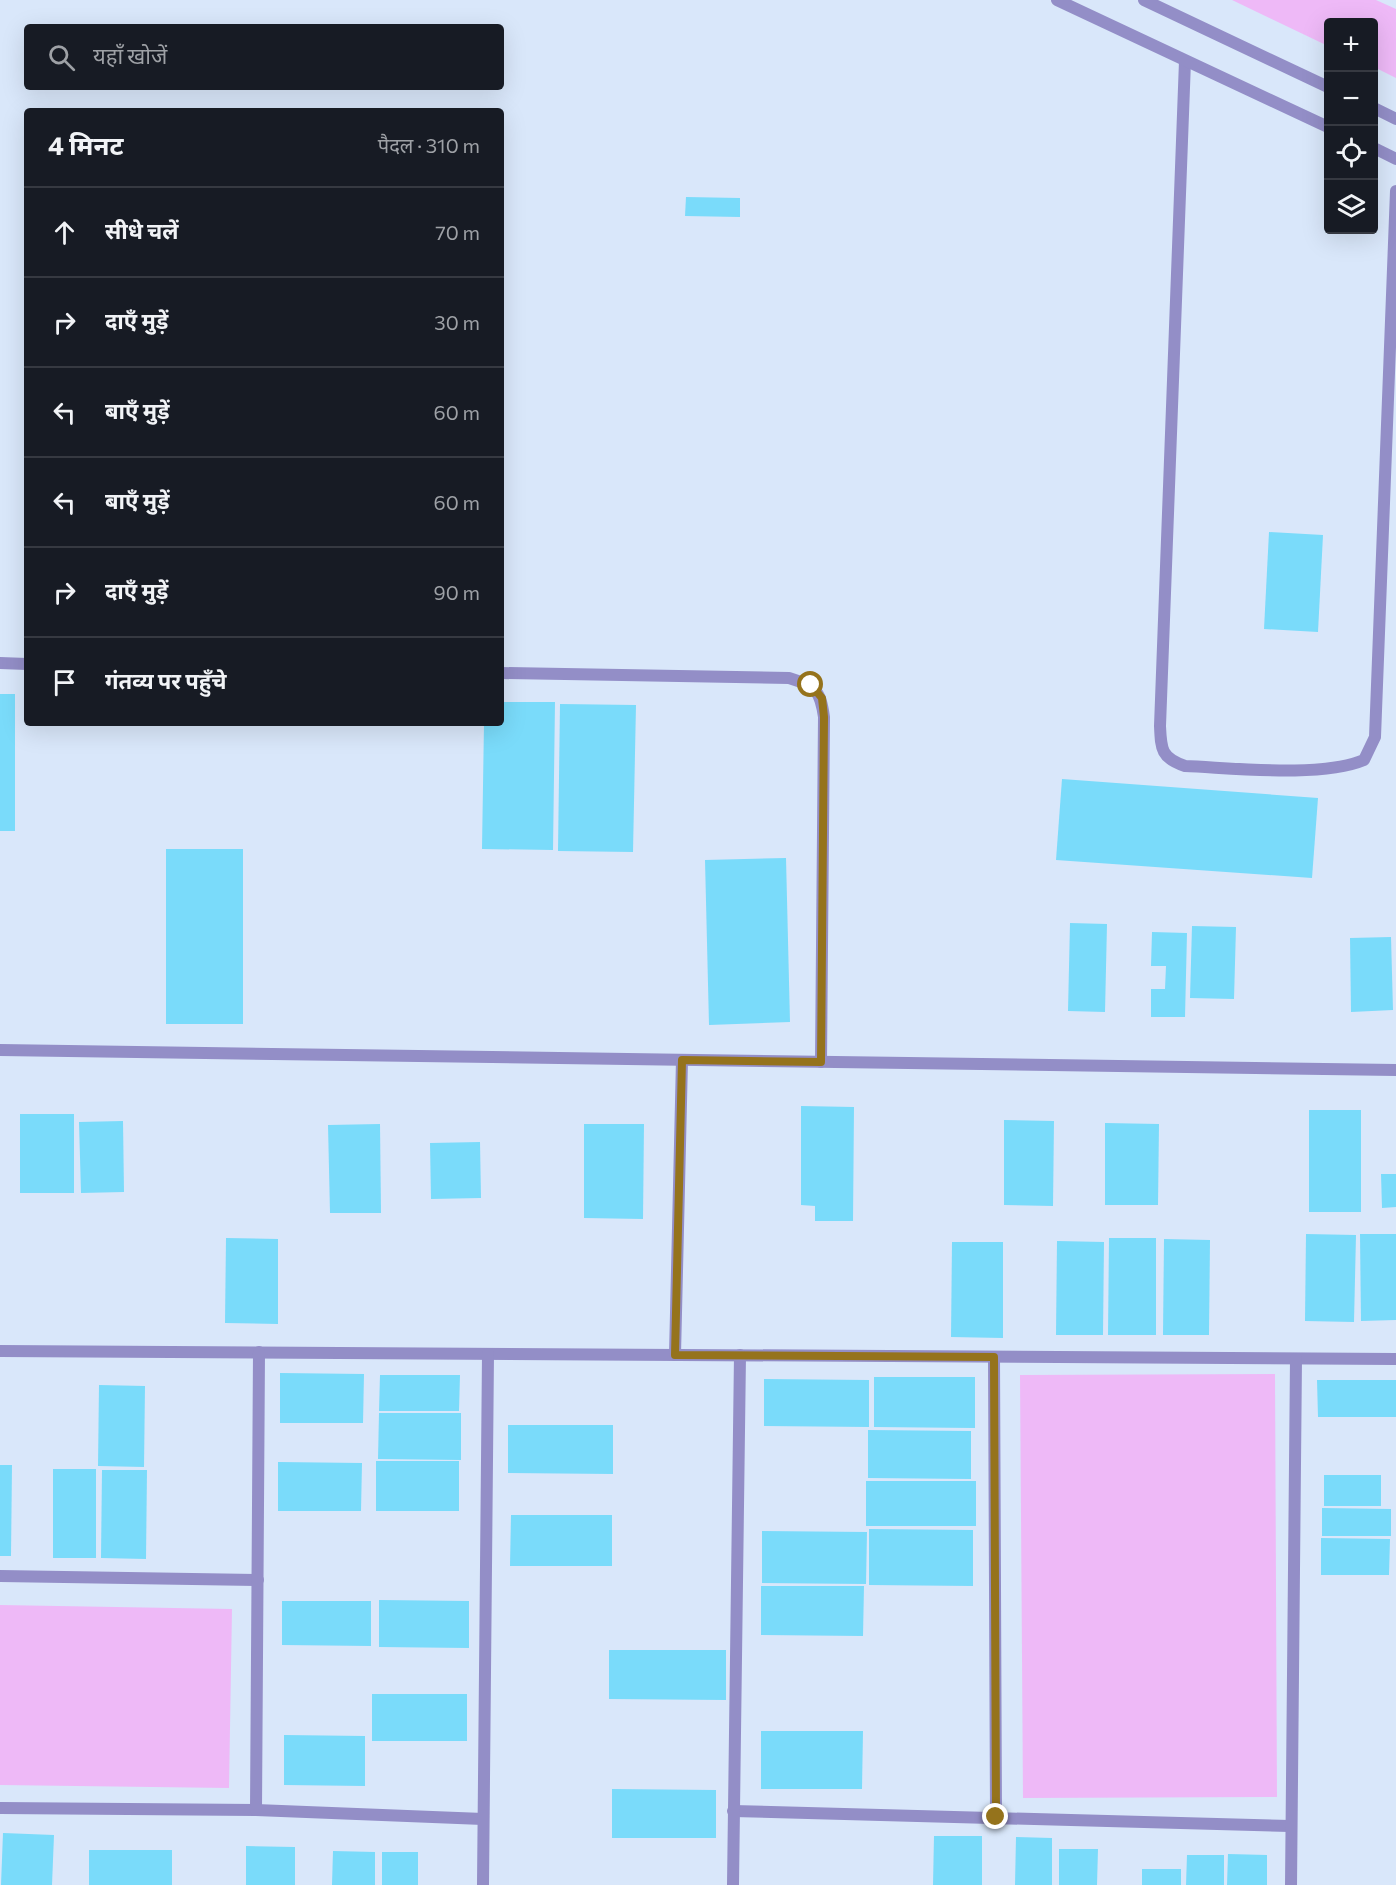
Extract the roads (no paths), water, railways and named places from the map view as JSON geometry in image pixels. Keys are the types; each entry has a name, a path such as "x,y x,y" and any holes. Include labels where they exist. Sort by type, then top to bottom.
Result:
{"street":[{"path":"1057,0 1327,126"},
{"path":"1144,0 1324,85"},
{"path":"1185,61 1160,726 1163,752 1170,761 1185,766 1322,770 1346,768 1364,760 1375,737 1396,191"},
{"path":"1378,110 1396,119"},
{"path":"1378,150 1396,159"},
{"path":"0,663 24,664"},
{"path":"504,673 789,678 811,685 822,698 824,717 821,1062"},
{"path":"0,1050 1396,1070"},
{"path":"675,1355 682,1060"},
{"path":"0,1351 1396,1359"},
{"path":"256,1810 259,1352"},
{"path":"483,1885 488,1354"},
{"path":"732,1885 741,1355"},
{"path":"994,1357 996,1817"},
{"path":"1291,1885 1296,1359"},
{"path":"0,1576 258,1580"},
{"path":"0,1808 256,1810 483,1819"},
{"path":"732,1811 1290,1826"}]}
